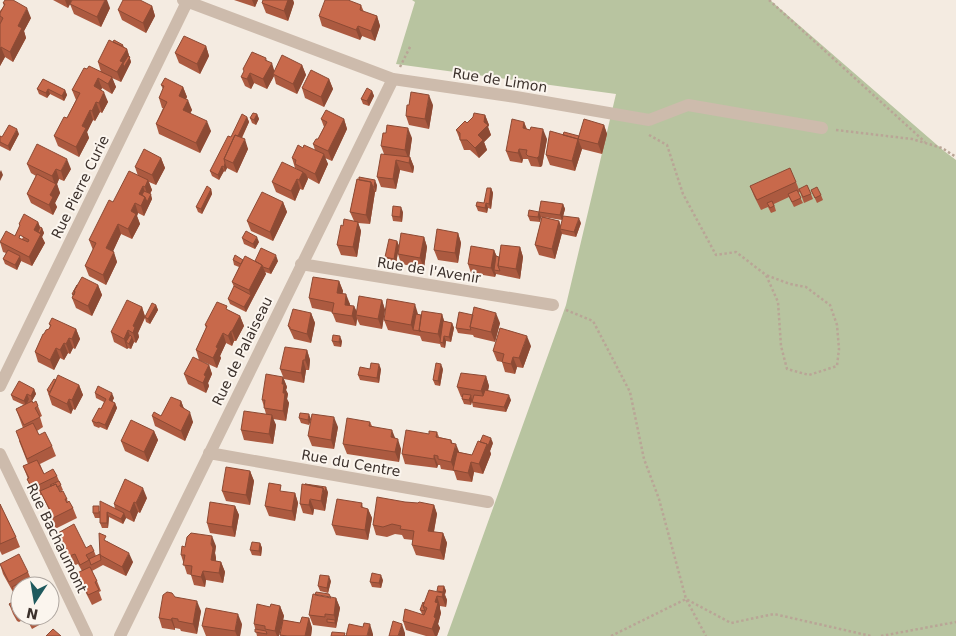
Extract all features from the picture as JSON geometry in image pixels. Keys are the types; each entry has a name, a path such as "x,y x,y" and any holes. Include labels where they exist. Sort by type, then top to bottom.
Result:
{"street":[{"name":"Rue de Limon","path":"185,1 393,79 649,120 688,105 822,128"},
{"name":"Rue Pierre Curie","path":"0,386 185,1"},
{"name":"Rue de Palaiseau","path":"120,636 393,79"},
{"name":"Rue de l'Avenir","path":"301,264 552,304"},
{"name":"Rue du Centre","path":"209,453 488,502"},
{"name":"Rue Bachaumont","path":"0,454 87,636"}],"path":[{"path":"769,0 925,142"},
{"path":"393,79 412,45"},
{"path":"635,118 648,134 667,145 683,194 716,255 736,252 766,275 790,284 806,287 830,305 837,325 839,349 837,366 809,375 787,369 781,346 778,302 766,275"},
{"path":"822,128 912,139 942,148 956,157"},
{"path":"552,304 593,321 630,392 644,459 659,499 686,599 706,636"},
{"path":"611,636 686,599"},
{"path":"686,599 731,623 774,614 871,636"},
{"path":"881,636 956,622"}],"green space":[{"path":"412,0 770,0 956,160 956,636 447,636 566,305 616,94 396,64 415,2"}],"building":[{"path":"5,0 13,0 27,8 18,26 22,28 10,52 1,47 0,49 0,24 3,18 0,16 0,13"},
{"path":"72,0 105,0 97,17 70,4"},
{"path":"123,0 140,0 152,6 143,23 118,10"},
{"path":"263,0 288,0 284,11 262,3"},
{"path":"325,0 348,0 361,5 360,10 377,16 371,31 358,26 356,30 319,16"},
{"path":"184,36 206,46 197,64 175,53"},
{"path":"109,40 127,49 120,61 123,62 117,72 98,62"},
{"path":"114,40 123,45 113,42"},
{"path":"252,52 272,63 263,79 250,73 247,79 241,77"},
{"path":"282,55 302,65 293,84 273,74"},
{"path":"128,56 130,57 124,67 123,64"},
{"path":"89,66 112,77 108,84 98,78 94,86 104,92 99,103 96,102 92,111 90,110 82,126 86,128 76,147 54,136 64,117 67,118 80,93 72,90 84,68 87,69"},
{"path":"311,70 329,79 321,97 302,88"},
{"path":"165,78 183,87 179,96 188,100 183,110 207,121 196,143 156,124 167,102 159,98 164,86 161,85"},
{"path":"43,79 65,90 62,96 48,89 46,93 37,89"},
{"path":"367,88 372,91 367,101 361,99"},
{"path":"411,92 429,95 425,119 406,116"},
{"path":"326,110 344,119 328,151 313,144 318,139 327,122 321,119"},
{"path":"253,113 257,114 254,120 250,118"},
{"path":"474,113 485,115 484,122 488,125 478,135 483,140 475,148 467,140 460,140 460,133 456,130 465,121 467,123"},
{"path":"242,114 247,117 238,136 235,135 224,159 224,167 222,166 218,175 210,171 228,136 231,137"},
{"path":"512,119 524,122 523,128 530,130 531,127 543,129 539,156 537,158 528,156 526,154 527,150 519,149 518,153 506,151"},
{"path":"584,119 604,125 598,144 578,139"},
{"path":"9,125 17,129 8,146 0,142 0,136 2,137"},
{"path":"387,125 408,128 405,150 381,146 383,133 386,133"},
{"path":"550,131 578,139 572,161 546,155"},
{"path":"564,132 579,136 578,139 563,135"},
{"path":"235,135 245,139 233,163 224,159"},
{"path":"37,144 67,159 61,171 56,169 52,176 27,164"},
{"path":"298,145 303,148 304,145 324,154 315,174 295,164 296,160 292,158"},
{"path":"144,149 161,158 152,175 135,167"},
{"path":"381,154 410,157 409,163 396,160 393,179 377,177"},
{"path":"282,162 303,172 291,191 272,182"},
{"path":"790,168 796,182 757,200 750,186"},
{"path":"129,171 148,180 139,194 145,197 141,206 135,203 131,211 136,214 128,229 118,224 106,248 114,252 103,275 85,266 96,243 89,240 109,200 113,202"},
{"path":"37,174 56,184 50,195 53,197 49,205 27,194"},
{"path":"359,177 375,180 374,187 371,182 359,180"},
{"path":"357,179 371,182 366,215 350,212"},
{"path":"807,185 811,194 803,197 799,189"},
{"path":"207,186 211,189 201,209 196,207"},
{"path":"817,187 821,195 815,198 811,190"},
{"path":"487,188 491,188 489,204 486,203 485,208 476,206 477,202 484,203"},
{"path":"797,190 801,198 792,202 788,194"},
{"path":"144,191 151,194 147,202 142,195"},
{"path":"262,192 283,202 270,232 247,221"},
{"path":"541,201 563,204 560,215 539,212"},
{"path":"772,201 774,206 770,208 767,203"},
{"path":"393,206 401,207 400,217 392,216"},
{"path":"529,210 539,212 538,217 528,216"},
{"path":"24,214 38,222 34,230 41,234 29,257 0,242 6,231 15,236","holes":["20,235 29,240 28,242 19,238"]},
{"path":"563,216 579,218 574,232 560,229"},
{"path":"542,217 559,221 552,249 535,245"},
{"path":"344,219 358,222 353,247 337,245"},
{"path":"437,229 458,233 455,253 434,250"},
{"path":"246,231 257,237 253,244 242,238"},
{"path":"401,233 424,237 420,258 398,254"},
{"path":"389,239 397,241 394,259 385,257"},
{"path":"501,245 520,247 516,269 498,266"},
{"path":"471,246 494,250 491,268 468,264"},
{"path":"261,248 276,255 269,269 255,261"},
{"path":"8,250 20,256 15,265 3,259"},
{"path":"235,255 243,260 241,264 233,260"},
{"path":"245,256 262,265 249,290 232,282"},
{"path":"496,256 499,257 498,266 500,271 494,270"},
{"path":"82,277 98,285 88,306 72,298"},
{"path":"313,277 339,281 337,293 346,294 345,305 354,306 352,316 332,313 334,303 309,298"},
{"path":"234,286 251,295 244,307 228,299"},
{"path":"359,296 382,300 378,319 356,315"},
{"path":"387,299 415,304 411,325 384,320"},
{"path":"127,300 142,307 133,326 135,327 133,333 128,330 124,339 111,332"},
{"path":"217,302 227,306 226,309 240,316 228,336 223,333 213,358 196,350 207,326 205,325"},
{"path":"152,303 156,305 148,319 145,317"},
{"path":"474,307 496,313 491,332 470,327"},
{"path":"293,309 311,313 307,334 290,329 288,326"},
{"path":"422,311 442,314 438,334 419,331"},
{"path":"459,312 473,315 471,330 456,328"},
{"path":"416,314 421,315 419,331 413,330"},
{"path":"52,318 76,329 72,339 69,338 60,350 56,348 50,360 35,352 43,334 51,325 49,324"},
{"path":"443,321 452,323 449,337 444,336 443,343 440,342"},
{"path":"500,328 527,336 519,358 513,357 511,364 502,362 504,354 493,351"},
{"path":"130,335 132,337 129,344 126,342"},
{"path":"333,335 340,336 339,342 332,341"},
{"path":"285,347 307,350 301,373 280,369"},
{"path":"193,357 209,365 204,375 206,376 203,383 184,374"},
{"path":"371,363 379,364 377,378 358,375 360,367 370,369"},
{"path":"436,363 441,364 438,381 433,380"},
{"path":"461,373 486,376 481,391 457,387"},
{"path":"266,374 283,377 283,393 285,393 283,411 264,408 265,400 262,400"},
{"path":"58,375 79,385 72,400 69,399 67,404 49,395"},
{"path":"54,379 56,380 50,392 47,390"},
{"path":"19,381 34,389 31,396 27,394 24,401 11,395"},
{"path":"98,386 112,393 109,400 115,403 105,425 92,421 106,399 95,393"},
{"path":"485,390 509,395 504,407 472,402 474,395 483,396"},
{"path":"463,394 471,395 469,400 462,399"},
{"path":"171,397 181,401 180,406 190,412 181,431 152,416 154,412 161,416"},
{"path":"32,401 33,403 36,401 38,406 35,408 40,417 24,425 16,409"},
{"path":"244,411 272,415 269,434 241,430"},
{"path":"300,413 309,414 308,420 299,418"},
{"path":"312,414 334,417 331,440 308,436"},
{"path":"347,418 370,422 369,426 392,430 391,437 398,439 395,452 343,444"},
{"path":"131,420 154,431 144,452 121,441"},
{"path":"33,423 39,435 45,432 52,446 27,459 16,431"},
{"path":"406,430 429,434 429,431 437,432 436,437 451,440 451,443 456,444 451,462 438,459 438,456 434,455 434,459 402,454"},
{"path":"483,435 491,438 488,446 480,442"},
{"path":"478,441 487,444 479,464 471,462 468,473 453,470 457,452 472,455"},
{"path":"37,460 44,474 53,469 57,476 32,488 23,466"},
{"path":"226,467 250,471 246,495 222,491"},
{"path":"125,479 143,488 130,512 114,504"},
{"path":"59,481 61,485 57,487 56,484 50,485"},
{"path":"269,483 281,485 280,491 295,493 292,511 265,506"},
{"path":"56,484 60,492 63,491 67,503 69,501 73,508 51,519 47,511 50,510 40,491"},
{"path":"302,484 323,488 321,501 310,499 309,505 300,504"},
{"path":"305,484 326,487 325,492 323,488"},
{"path":"377,497 434,505 428,531 443,533 440,550 412,545 414,531 400,529 401,526 392,524 383,527 373,525"},
{"path":"337,499 362,503 361,507 368,509 365,530 332,525"},
{"path":"100,501 124,513 121,519 107,512 107,523 100,523"},
{"path":"210,502 235,506 232,527 207,523"},
{"path":"0,504 16,537 0,544"},
{"path":"93,506 99,506 99,513 93,513"},
{"path":"74,524 86,548 91,545 94,551 86,555 89,560 80,565 75,554 69,556 58,533"},
{"path":"99,533 106,536 104,540 129,553 122,567 100,555"},
{"path":"191,533 212,536 211,560 221,562 219,573 203,571 201,577 191,575 192,566 183,565 185,555 181,555 182,546 185,547 187,537"},
{"path":"252,542 260,543 259,551 250,550"},
{"path":"19,554 28,572 20,576 10,576 9,582 0,564"},
{"path":"100,554 101,560 91,565 89,559"},
{"path":"90,567 99,590 88,595 77,573"},
{"path":"372,573 381,575 379,583 370,582"},
{"path":"320,575 329,576 327,588 318,586"},
{"path":"438,586 444,586 443,592 437,591"},
{"path":"429,590 443,593 442,597 437,596 435,602 438,603 432,629 403,621 405,609 424,615 427,608 423,606"},
{"path":"167,592 172,593 175,597 197,601 193,624 178,621 178,619 159,618 163,595"},
{"path":"316,592 329,594 331,598 315,595"},
{"path":"313,594 336,598 334,615 325,614 325,617 309,615"},
{"path":"423,602 423,606 425,611 420,610"},
{"path":"257,604 270,607 271,604 280,606 275,631 265,629 265,626 254,624"},
{"path":"206,608 238,614 235,631 202,626"},
{"path":"302,617 309,618 305,636 280,635 283,620 300,623"},
{"path":"327,619 335,620 335,623 327,622"},
{"path":"393,621 402,624 398,636 389,636"},
{"path":"364,623 370,624 367,636 346,636 349,624 363,627"},
{"path":"53,629 61,636 46,636"},
{"path":"255,629 266,631 267,634 255,632"},
{"path":"332,632 345,633 344,636 331,636"}]}
